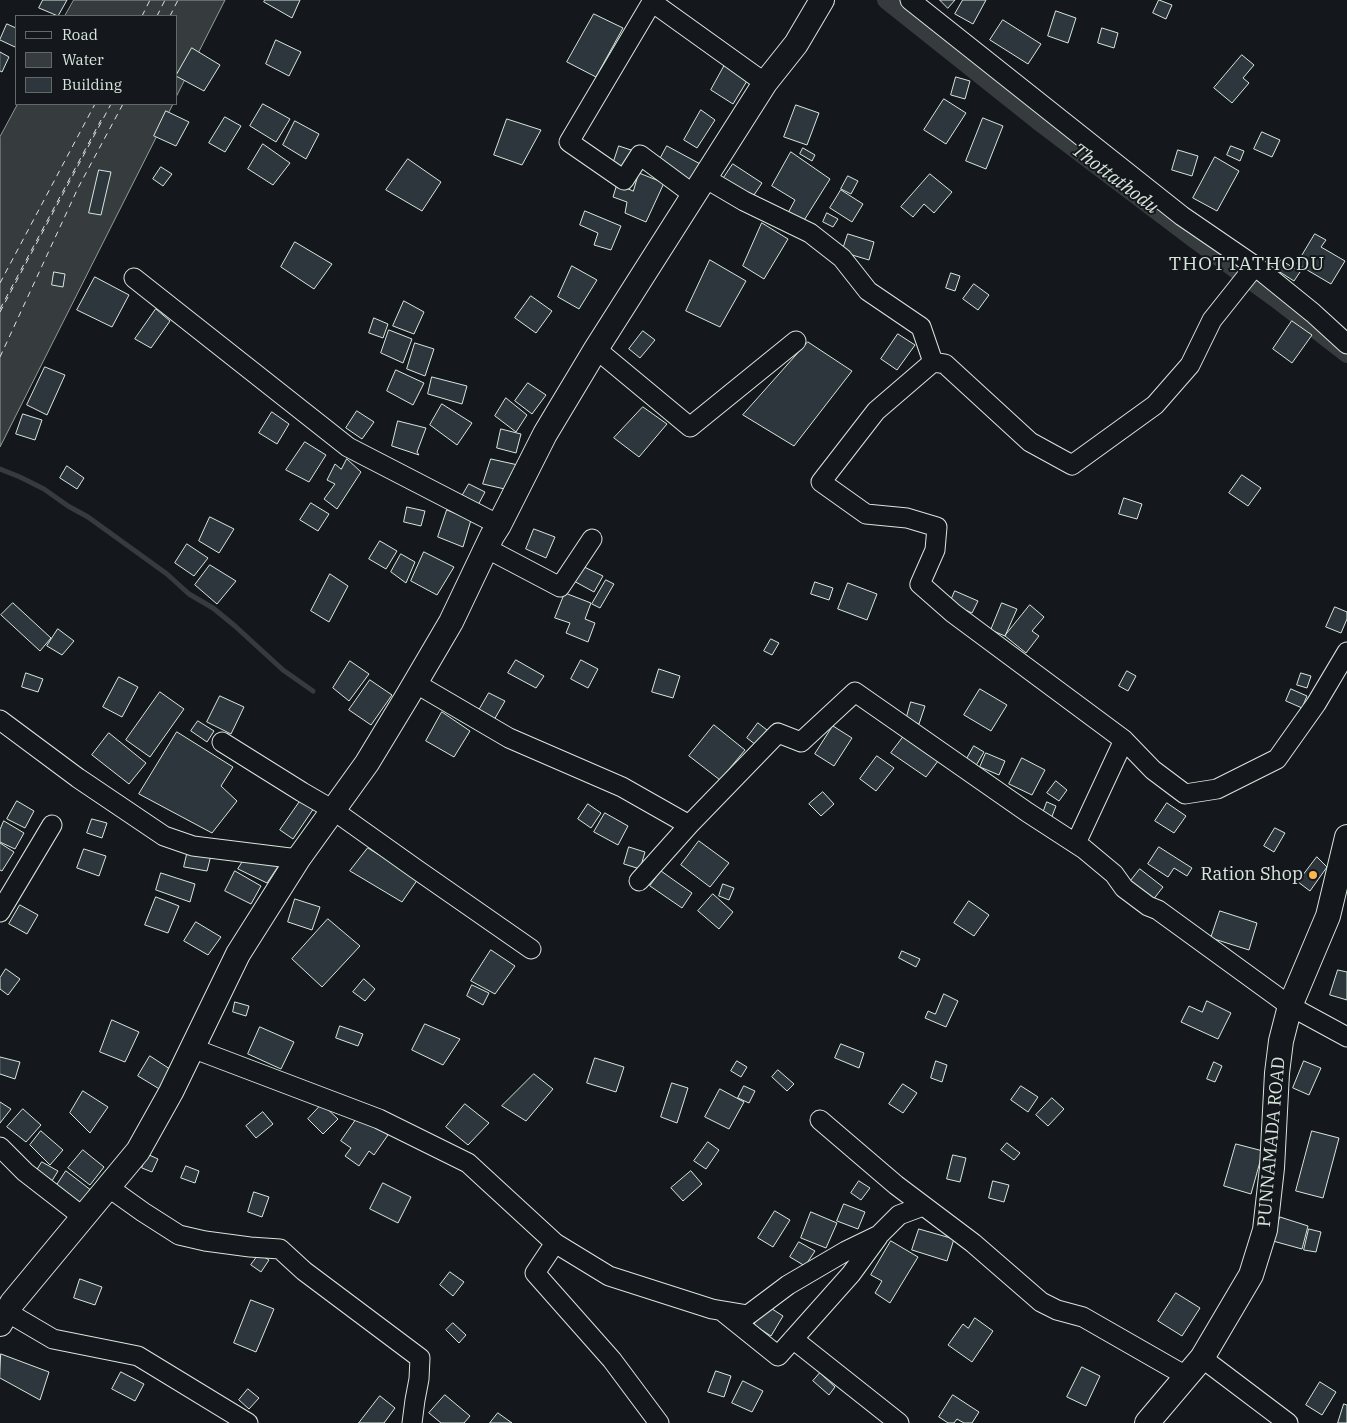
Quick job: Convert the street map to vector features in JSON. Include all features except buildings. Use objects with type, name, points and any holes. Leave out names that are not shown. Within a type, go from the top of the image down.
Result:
[{"type":"main road","points":[[3,1318],[12,1303],[138,1150],[171,1092],[238,954],[298,859],[367,763],[451,622],[486,548],[545,434],[596,349],[764,83],[796,44],[822,0]]},
{"type":"main road","name":"PUNNAMADA ROAD","points":[[1148,1423],[1202,1358],[1251,1275],[1265,1230],[1272,1168],[1277,1073],[1281,1041],[1290,1006],[1328,916],[1347,837]]},
{"type":"street","points":[[910,0],[1250,272],[1313,313],[1347,344]]},
{"type":"street","points":[[764,83],[652,2],[569,142],[624,180],[640,155],[699,187],[744,201],[810,233],[842,258],[868,291],[920,327],[933,362]]},
{"type":"street","points":[[933,362],[945,364],[1030,442],[1072,465],[1155,405],[1190,365],[1212,320],[1250,272]]},
{"type":"street","points":[[134,278],[348,447],[499,525]]},
{"type":"street","points":[[596,349],[690,427],[796,341]]},
{"type":"street","points":[[933,362],[876,411],[821,482],[866,514],[907,518],[936,527],[935,550],[920,584],[953,612],[1124,740],[1153,770],[1185,794],[1217,789],[1277,759],[1316,704],[1347,652]]},
{"type":"street","points":[[486,548],[560,587],[592,539]]},
{"type":"street","points":[[415,683],[510,738],[622,787],[689,825]]},
{"type":"street","points":[[639,882],[689,825],[778,733],[801,742],[855,692],[1027,812],[1076,843],[1114,874],[1124,888],[1148,906],[1158,910],[1290,1006],[1347,1037]]},
{"type":"street","points":[[0,720],[78,778],[164,836],[193,846],[298,859]]},
{"type":"street","points":[[1076,843],[1124,740]]},
{"type":"street","points":[[222,742],[333,810],[531,949]]},
{"type":"street","points":[[0,912],[52,825]]},
{"type":"street","points":[[192,1048],[379,1118],[468,1162],[555,1243],[609,1276],[712,1309],[748,1315],[788,1285],[846,1251],[879,1235]]},
{"type":"street","points":[[820,1120],[896,1185],[973,1243],[1041,1302],[1051,1308],[1083,1317],[1186,1376]]},
{"type":"street","points":[[0,1147],[25,1172],[83,1217]]},
{"type":"street","points":[[108,1186],[142,1212],[179,1235],[205,1241],[280,1249],[304,1271],[420,1358],[420,1379],[412,1423]]},
{"type":"street","points":[[721,1310],[778,1356],[851,1274],[879,1235],[899,1215],[923,1206]]},
{"type":"street","points":[[555,1243],[535,1273],[612,1360],[659,1423]]},
{"type":"street","points":[[3,1318],[53,1338],[138,1356],[248,1423]]},
{"type":"street","points":[[793,1339],[899,1423]]},
{"type":"street","points":[[1202,1358],[1288,1423]]},
{"type":"water","points":[[74,0],[225,0],[178,93],[178,15],[66,15]]},
{"type":"water","points":[[17,105],[172,105],[0,447],[0,137]]},
{"type":"waterway","name":"Thottathodu","points":[[886,0],[1038,121],[1347,354]]},
{"type":"waterway","points":[[0,469],[44,489],[88,517],[167,574],[189,594],[213,608],[283,670],[313,691]]},
{"type":"ferry route","points":[[142,15],[150,0]]},
{"type":"ferry route","points":[[158,15],[165,0]]},
{"type":"ferry route","points":[[170,15],[178,0]]},
{"type":"ferry route","points":[[0,283],[94,105]]},
{"type":"ferry route","points":[[0,312],[110,105]]},
{"type":"ferry route","points":[[0,357],[78,188],[122,105]]},
{"type":"ferry route","points":[[0,309],[101,120]]},
{"type":"place","name":"Ration Shop","points":[[1313,875]]},
{"type":"district","name":"THOTTATHODU","points":[[1247,265]]}]
